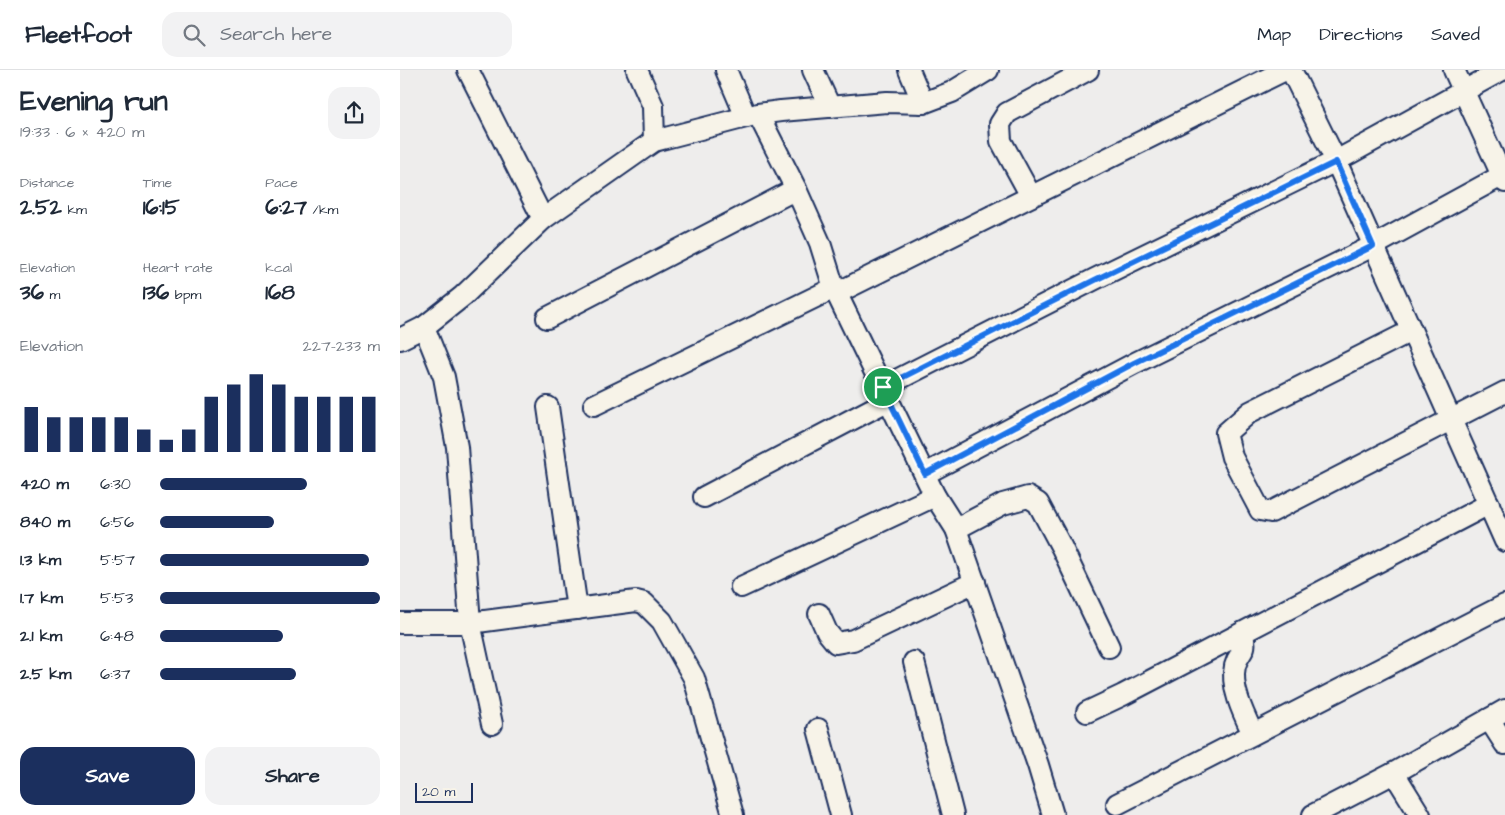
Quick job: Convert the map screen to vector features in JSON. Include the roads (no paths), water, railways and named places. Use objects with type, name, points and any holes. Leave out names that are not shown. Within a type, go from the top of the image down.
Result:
[{"type":"street","points":[[468,70],[544,219]]},
{"type":"street","points":[[637,70],[653,106],[654,141]]},
{"type":"street","points":[[726,70],[796,189],[820,244],[835,290],[935,496],[956,529],[1038,765],[1053,815]]},
{"type":"street","points":[[814,70],[830,107]]},
{"type":"street","points":[[909,70],[923,103]]},
{"type":"street","points":[[400,339],[424,327],[463,296],[544,219],[654,141],[752,116],[887,102],[923,103],[952,92],[988,70]]},
{"type":"street","points":[[1031,196],[1001,141],[1000,124],[1007,113],[1088,70]]},
{"type":"street","points":[[594,405],[1031,196],[1285,70]]},
{"type":"street","points":[[1291,70],[1336,162],[1505,541]]},
{"type":"street","points":[[925,474],[1134,363],[1373,246],[1504,177],[1462,91],[1454,70]]},
{"type":"street","points":[[704,497],[886,393],[1095,280],[1336,162],[1502,70]]},
{"type":"street","points":[[547,318],[796,189]]},
{"type":"street","points":[[424,327],[444,377],[458,447],[470,623],[492,724]]},
{"type":"street","points":[[1411,331],[1250,412],[1226,433],[1232,457],[1260,510],[1271,512],[1505,392]]},
{"type":"street","points":[[548,408],[577,609]]},
{"type":"street","points":[[741,587],[935,496]]},
{"type":"street","points":[[956,529],[1003,504],[1028,497],[1038,503],[1110,647]]},
{"type":"street","points":[[1087,712],[1488,504]]},
{"type":"street","points":[[819,614],[827,632],[836,643],[853,640],[975,582]]},
{"type":"street","points":[[400,623],[470,623],[636,601],[644,603],[662,621],[694,678],[732,815]]},
{"type":"street","points":[[1116,804],[1505,605]]},
{"type":"street","points":[[1242,633],[1246,642],[1245,648],[1235,665],[1236,688],[1242,710],[1253,734]]},
{"type":"street","points":[[914,662],[953,815]]},
{"type":"street","points":[[1313,815],[1394,773],[1497,715],[1505,744]]},
{"type":"street","points":[[818,730],[841,815]]},
{"type":"street","points":[[1394,773],[1420,815]]}]
